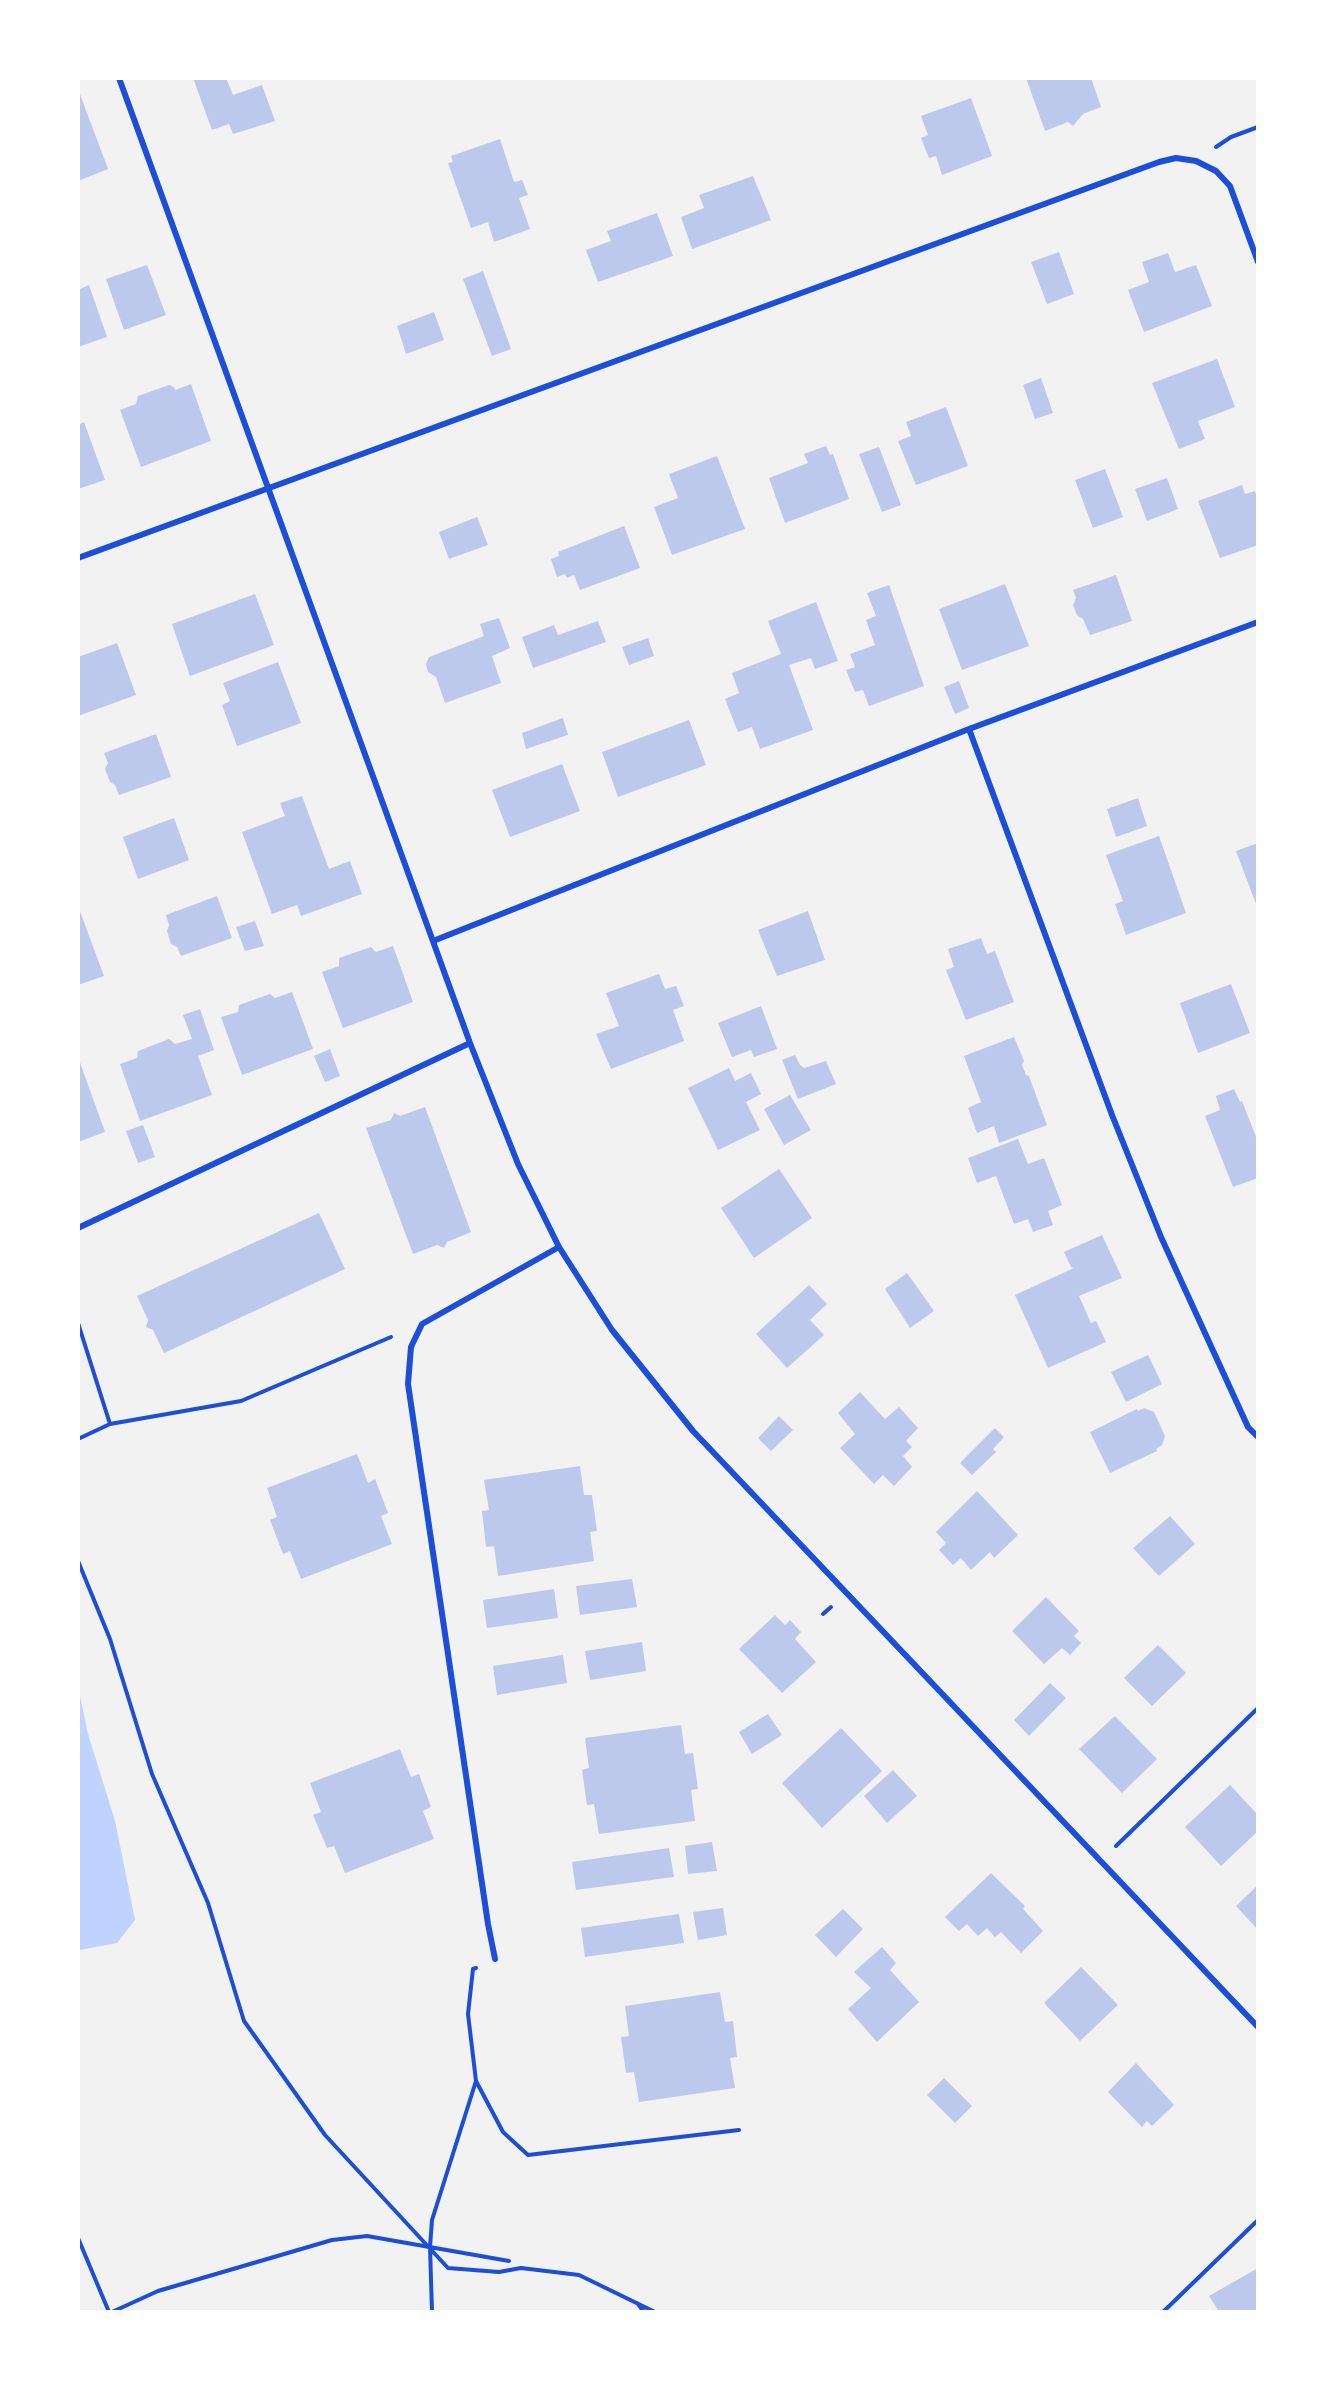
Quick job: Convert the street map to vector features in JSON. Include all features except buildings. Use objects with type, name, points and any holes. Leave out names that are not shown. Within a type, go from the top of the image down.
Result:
[{"type":"street","points":[[119,78],[470,1043],[518,1164],[559,1247],[612,1330],[693,1431],[1258,2026]]},
{"type":"street","points":[[78,558],[1159,162],[1176,158],[1196,161],[1216,171],[1230,186],[1258,262]]},
{"type":"street","points":[[433,941],[969,729],[1258,622]]},
{"type":"street","points":[[969,729],[1112,1116],[1161,1238],[1248,1427],[1258,1437]]},
{"type":"street","points":[[78,1228],[470,1043]]},
{"type":"street","points":[[495,1959],[484,1901],[408,1384],[411,1347],[422,1324],[559,1247]]},
{"type":"path","points":[[1196,161],[1231,137],[1258,127]]},
{"type":"path","points":[[78,1323],[110,1424]]},
{"type":"path","points":[[78,1439],[110,1424],[241,1401],[422,1324]]},
{"type":"path","points":[[78,1561],[110,1639],[152,1774],[208,1903],[244,2021],[325,2135],[448,2268],[499,2272],[521,2268],[579,2275],[655,2312]]},
{"type":"path","points":[[1100,1861],[1258,1708]]},
{"type":"path","points":[[495,1959],[473,1969],[468,2014],[476,2081],[503,2132],[528,2155],[739,2130]]},
{"type":"path","points":[[432,2312],[430,2247],[432,2220],[476,2081]]},
{"type":"path","points":[[1163,2312],[1258,2220]]},
{"type":"path","points":[[78,2238],[110,2312],[158,2291],[332,2240],[366,2236],[509,2261]]},
{"type":"path","points":[[638,2303],[644,2312]]},
{"type":"water","points":[[78,1687],[88,1734],[115,1821],[135,1920],[117,1943],[80,1950],[78,1950]]}]
